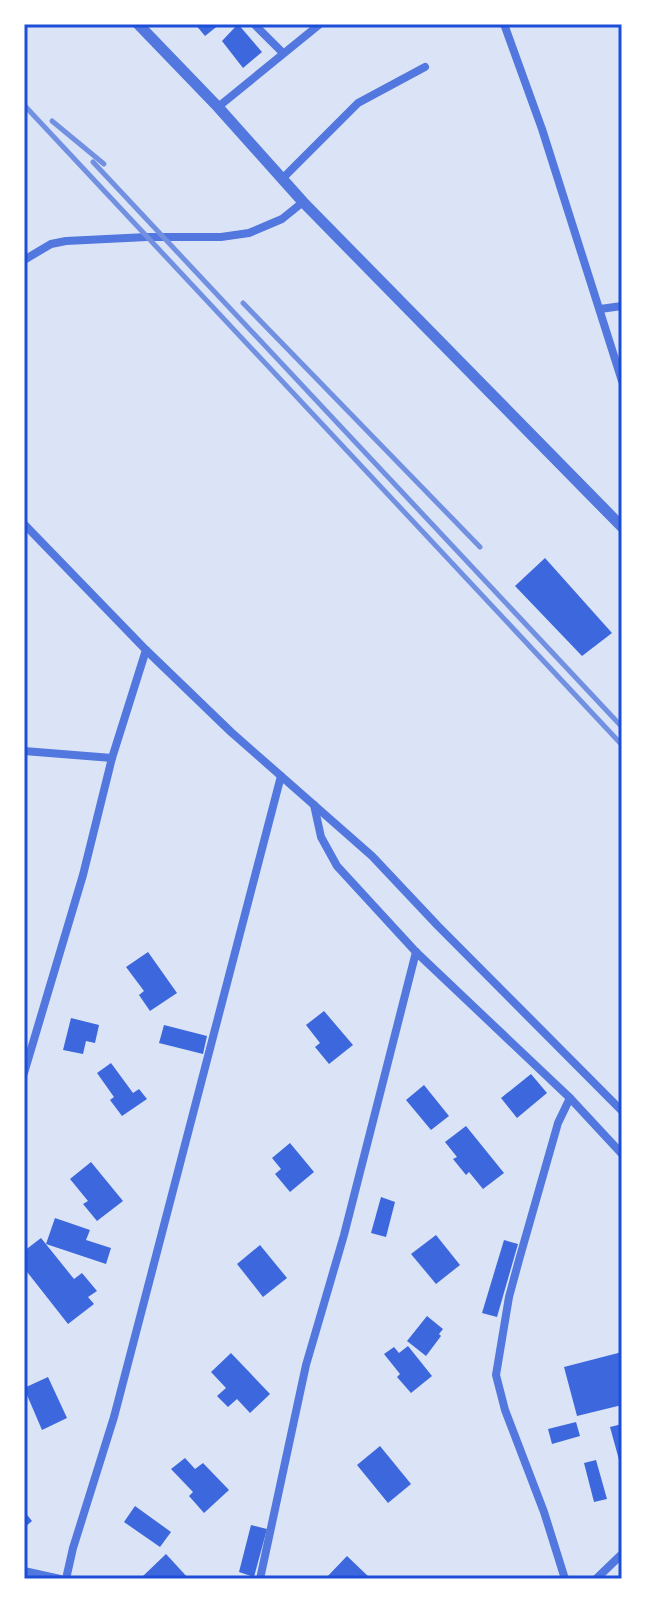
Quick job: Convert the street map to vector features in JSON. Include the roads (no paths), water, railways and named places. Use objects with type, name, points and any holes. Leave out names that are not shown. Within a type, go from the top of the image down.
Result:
[{"type":"street","points":[[138,24],[303,202],[622,527]]},
{"type":"street","points":[[254,24],[282,52]]},
{"type":"street","points":[[218,107],[320,24]]},
{"type":"street","points":[[504,24],[542,129],[622,381]]},
{"type":"street","points":[[282,179],[358,103],[425,67]]},
{"type":"street","points":[[24,260],[51,244],[66,241],[221,237],[249,233],[282,219],[303,202]]},
{"type":"street","points":[[600,309],[622,306]]},
{"type":"street","points":[[24,524],[146,650],[231,732],[372,856],[622,1111]]},
{"type":"street","points":[[24,1073],[83,875],[112,758],[146,650]]},
{"type":"street","points":[[24,751],[112,758]]},
{"type":"street","points":[[24,1571],[63,1579],[114,1417],[281,776]]},
{"type":"street","points":[[314,805],[321,837],[337,866],[416,952],[570,1098],[622,1154]]},
{"type":"street","points":[[260,1579],[306,1365],[344,1235],[416,952]]},
{"type":"street","points":[[565,1579],[544,1512],[505,1410],[496,1375],[509,1297],[558,1123],[570,1098]]},
{"type":"street","points":[[596,1579],[622,1554]]},
{"type":"railway","points":[[24,105],[622,745]]},
{"type":"railway","points":[[52,121],[104,164]]},
{"type":"railway","points":[[93,162],[622,727]]},
{"type":"railway","points":[[243,303],[480,547]]}]
